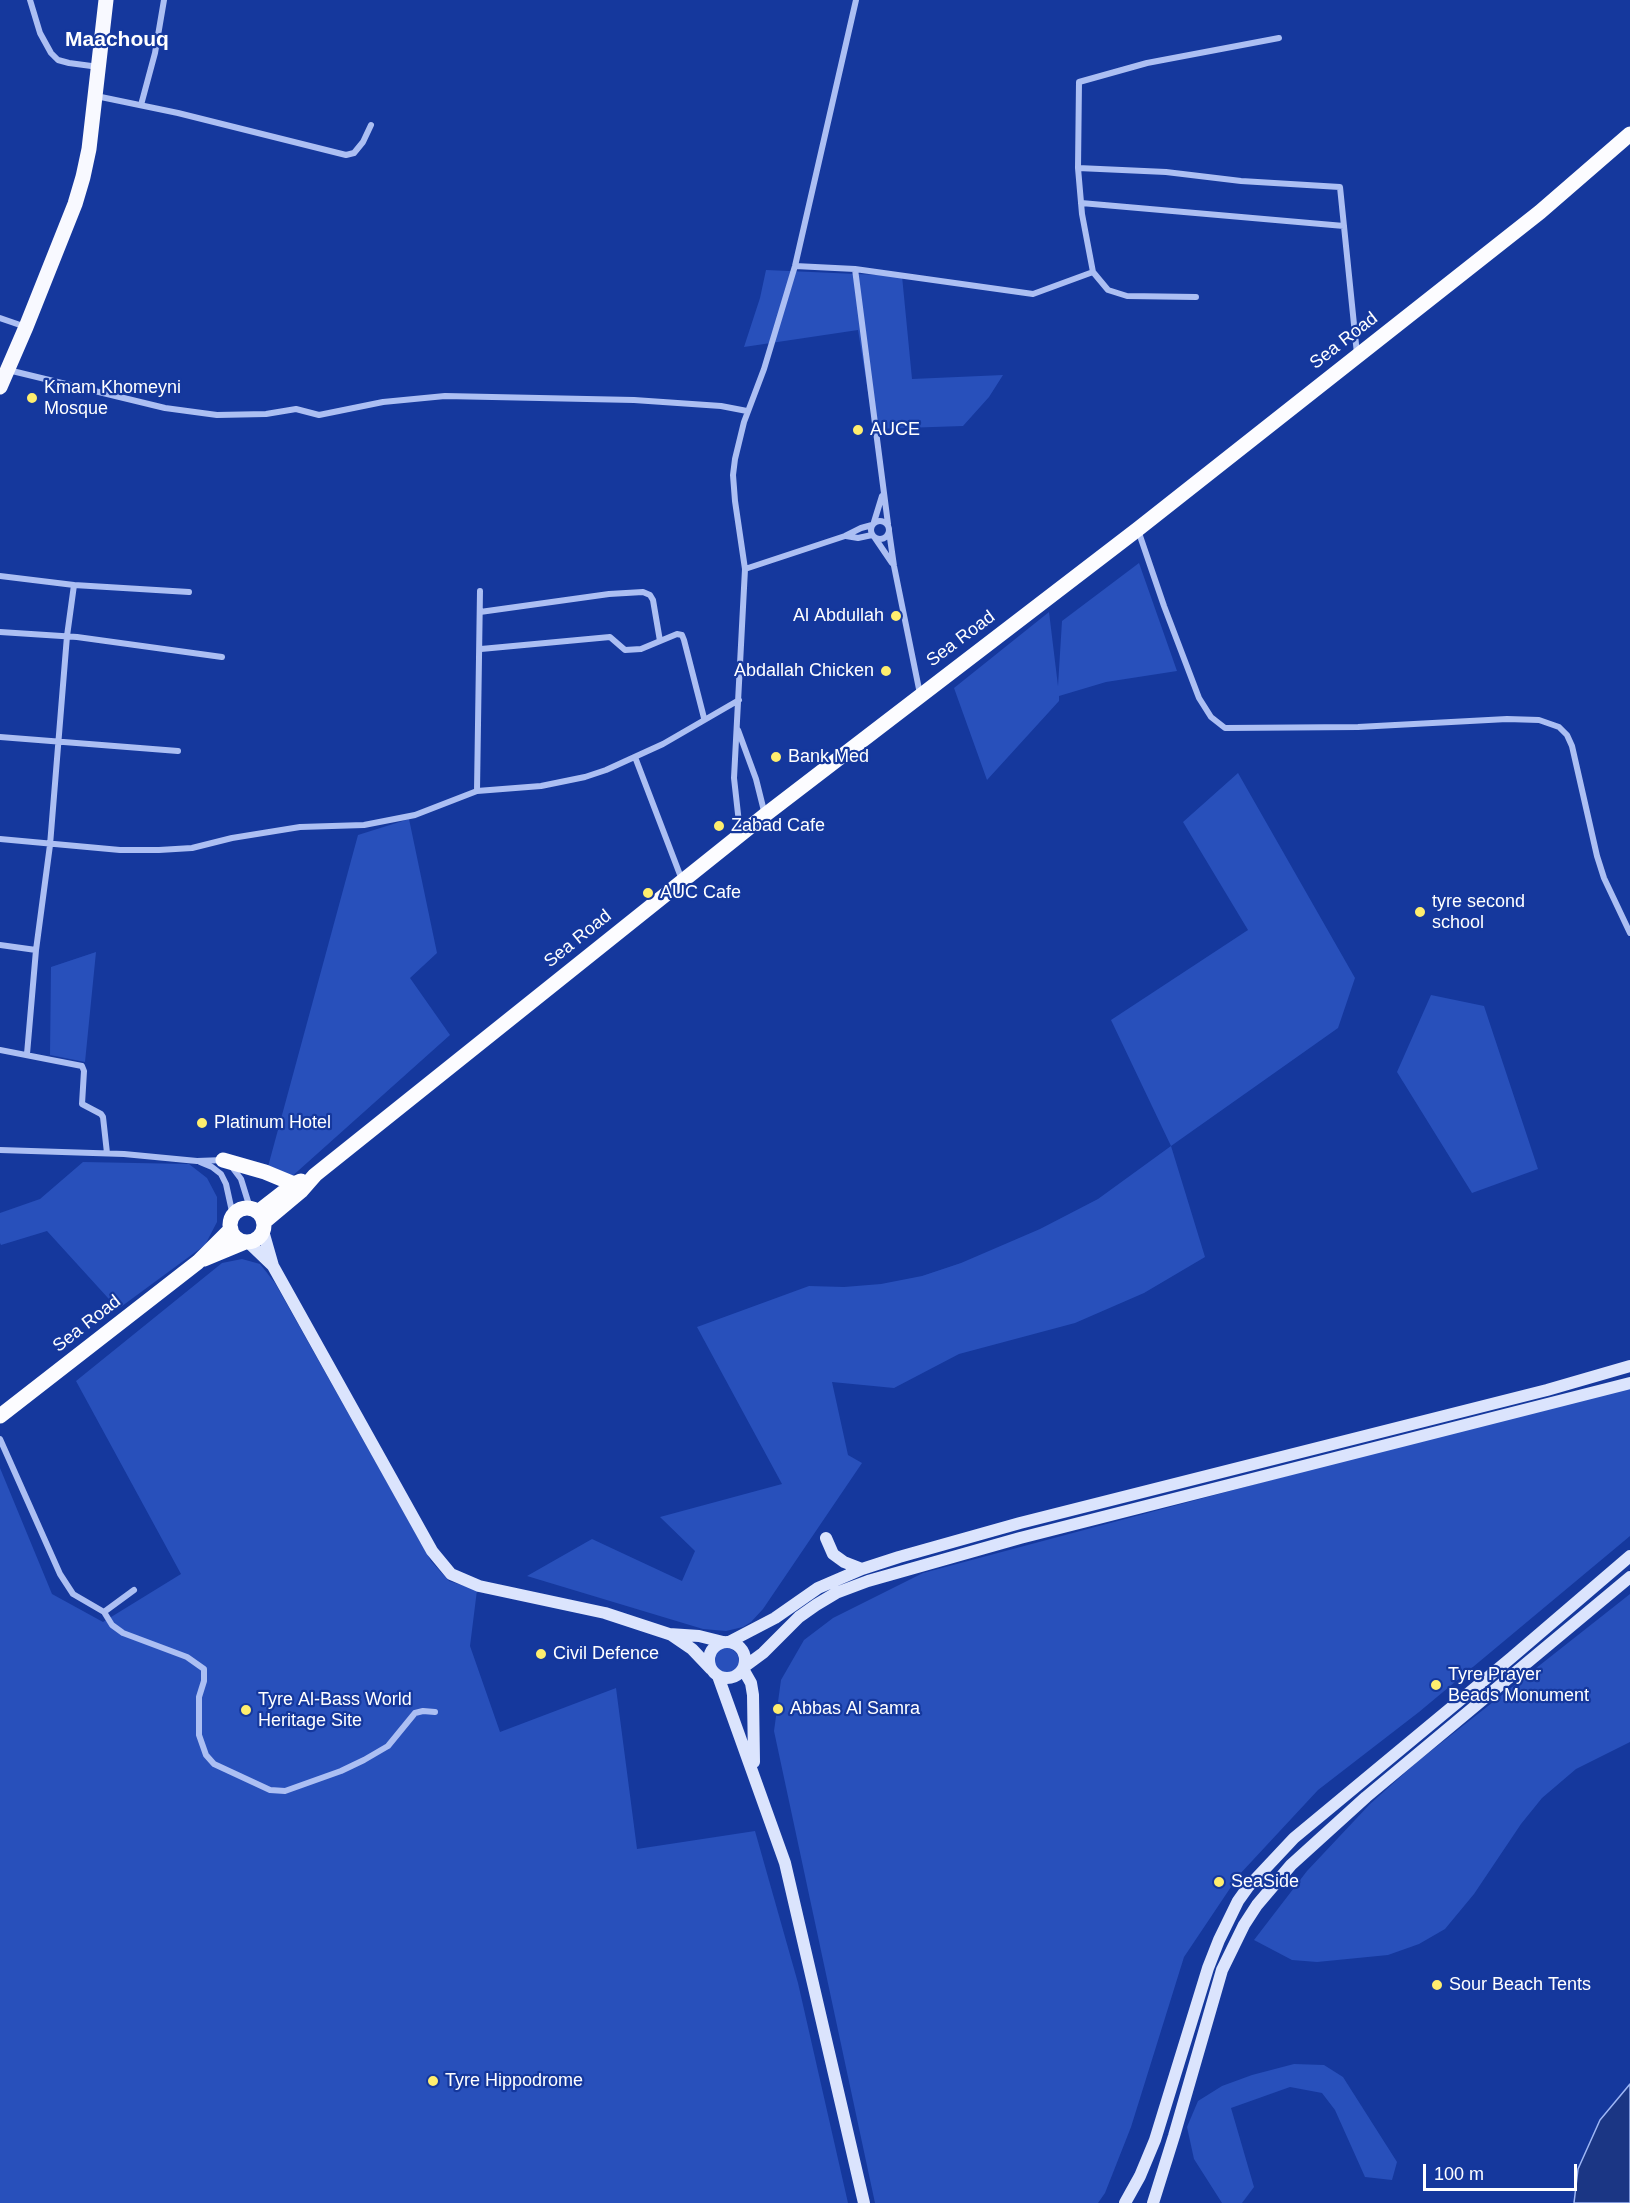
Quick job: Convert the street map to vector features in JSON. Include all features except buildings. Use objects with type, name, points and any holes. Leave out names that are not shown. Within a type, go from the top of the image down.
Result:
[{"type":"highway","name":"Sea Road","points":[[259,1218],[294,1198],[315,1175],[765,815],[1138,529],[1540,212],[1630,134]]},
{"type":"highway","points":[[223,1160],[265,1172],[294,1184]]},
{"type":"highway","name":"Sea Road","points":[[259,1218],[294,1184],[315,1175]]},
{"type":"highway","points":[[243,1209],[259,1218],[260,1237],[247,1242],[234,1235],[232,1222],[243,1209]]},
{"type":"highway","name":"Sea Road","points":[[0,1416],[198,1262],[232,1222]]},
{"type":"highway","name":"Sea Road","points":[[198,1262],[247,1242]]},
{"type":"main road","points":[[0,387],[75,204],[89,149],[106,0]]},
{"type":"main road","points":[[259,1218],[273,1266],[432,1551],[451,1574],[479,1586],[605,1613],[669,1634],[699,1636],[741,1648],[745,1660],[743,1668],[751,1683],[753,1695],[755,1776]]},
{"type":"main road","points":[[247,1242],[273,1266]]},
{"type":"main road","points":[[864,2203],[785,1863],[755,1776],[709,1662],[710,1653],[715,1646],[765,1623],[818,1588],[862,1569],[899,1557],[1020,1523],[1547,1390],[1630,1366]]},
{"type":"main road","points":[[669,1634],[692,1649],[715,1673],[729,1678],[735,1677],[799,1617],[816,1605],[836,1593],[903,1570],[1258,1476],[1630,1383]]},
{"type":"main road","points":[[826,1538],[833,1554],[844,1562],[862,1569]]},
{"type":"main road","points":[[1125,2203],[1140,2176],[1155,2140],[1215,1949],[1238,1901],[1248,1887],[1294,1838],[1630,1556]]},
{"type":"main road","points":[[899,1557],[903,1570]]},
{"type":"main road","points":[[1153,2203],[1222,1970],[1244,1925],[1262,1898],[1311,1845],[1366,1797],[1630,1577]]},
{"type":"street","points":[[30,0],[40,33],[51,53],[58,60],[99,67]]},
{"type":"street","points":[[141,105],[155,53],[164,0]]},
{"type":"street","points":[[740,835],[734,778],[745,569],[733,475],[738,442],[747,411],[764,369],[795,266],[856,0]]},
{"type":"street","points":[[1196,297],[1127,296],[1108,290],[1093,272],[1081,203],[1078,168],[1079,82],[1147,63],[1280,38]]},
{"type":"street","points":[[96,96],[346,155],[354,153],[363,142],[371,125]]},
{"type":"street","points":[[1078,168],[1166,172],[1241,181],[1340,187],[1357,355]]},
{"type":"street","points":[[1081,203],[1344,226]]},
{"type":"street","points":[[795,266],[855,269],[1034,294],[1093,272]]},
{"type":"street","points":[[855,269],[888,528],[920,695]]},
{"type":"street","points":[[0,318],[26,327]]},
{"type":"street","points":[[7,370],[165,408],[217,416],[266,414],[296,409],[319,415],[383,402],[446,396],[634,400],[712,405],[747,411]]},
{"type":"street","points":[[883,492],[873,524],[874,537],[894,566]]},
{"type":"street","points":[[745,569],[845,536],[881,520],[888,528]]},
{"type":"street","points":[[845,536],[882,539],[888,528]]},
{"type":"street","points":[[1138,529],[1199,698],[1211,717],[1225,729],[1358,727],[1507,719],[1539,720],[1559,727],[1567,735],[1572,746],[1604,878],[1630,933]]},
{"type":"street","points":[[0,576],[74,585],[189,592]]},
{"type":"street","points":[[27,1054],[36,950],[50,845],[67,636],[74,585]]},
{"type":"street","points":[[477,791],[481,649],[480,591]]},
{"type":"street","points":[[480,612],[609,594],[643,592],[650,595],[653,600],[660,641]]},
{"type":"street","points":[[0,632],[67,636],[222,657]]},
{"type":"street","points":[[481,649],[610,637],[625,650],[641,649],[677,633],[682,635],[704,718]]},
{"type":"street","points":[[0,839],[120,850],[192,848],[232,838],[300,827],[364,825],[415,815],[477,791],[542,786],[585,777],[663,744],[704,718],[739,700]]},
{"type":"street","points":[[736,727],[753,770],[765,815]]},
{"type":"street","points":[[0,737],[178,751]]},
{"type":"street","points":[[635,757],[683,881]]},
{"type":"street","points":[[0,945],[36,950]]},
{"type":"street","points":[[0,1050],[82,1066],[84,1071],[82,1104],[101,1113],[107,1154]]},
{"type":"street","points":[[0,1150],[107,1154],[197,1161],[223,1160],[234,1168],[241,1179],[259,1218]]},
{"type":"street","points":[[197,1161],[212,1167],[221,1174],[226,1184],[232,1222]]},
{"type":"street","points":[[0,1439],[60,1574],[73,1594],[104,1612],[112,1625],[123,1633],[187,1657],[204,1669],[204,1681],[199,1697],[199,1735],[206,1755],[214,1764],[270,1790],[285,1791],[364,1760],[397,1738],[415,1713],[423,1710],[435,1712]]},
{"type":"street","points":[[104,1612],[134,1590]]},
{"type":"shaded area","points":[[766,270],[902,276],[912,379],[1003,375],[989,397],[963,426],[874,429],[858,330],[744,347],[760,298]]},
{"type":"shaded area","points":[[1139,563],[1177,671],[1106,682],[1059,696],[1059,701],[987,780],[954,688],[1049,612],[1058,686],[1062,621]]},
{"type":"shaded area","points":[[1238,773],[1355,978],[1338,1028],[1171,1146],[1111,1020],[1248,930],[1183,822]]},
{"type":"shaded area","points":[[409,819],[437,953],[410,978],[450,1035],[289,1179],[266,1174],[358,835]]},
{"type":"shaded area","points":[[96,952],[85,1062],[50,1055],[51,967]]},
{"type":"shaded area","points":[[1431,995],[1484,1006],[1538,1169],[1472,1193],[1397,1072]]},
{"type":"shaded area","points":[[1171,1146],[1205,1257],[1144,1293],[1075,1323],[959,1354],[894,1388],[832,1382],[848,1455],[862,1463],[763,1609],[751,1622],[743,1627],[726,1631],[703,1629],[527,1576],[592,1539],[682,1581],[695,1551],[660,1517],[782,1484],[697,1327],[809,1286],[844,1287],[881,1284],[922,1276],[961,1263],[1040,1229],[1098,1199]]},
{"type":"shaded area","points":[[83,1162],[189,1164],[207,1178],[217,1197],[217,1222],[205,1245],[118,1309],[47,1231],[1,1245],[0,1243],[0,1213],[40,1199]]},
{"type":"shaded area","name":"Tyre Al-Bass World Heritage Site","points":[[242,1259],[260,1264],[275,1283],[431,1561],[449,1581],[477,1590],[470,1646],[500,1732],[616,1688],[637,1849],[755,1831],[798,1983],[848,2203],[0,2203],[0,1468],[52,1594],[103,1622],[181,1574],[76,1381],[222,1263]]},
{"type":"shaded area","points":[[1630,1387],[1630,1536],[1419,1712],[1318,1790],[1239,1875],[1184,1957],[1131,2127],[1105,2193],[1098,2203],[875,2203],[774,1731],[781,1680],[804,1640],[833,1618],[923,1573],[1432,1437]]},
{"type":"shaded area","points":[[1630,1594],[1630,1742],[1576,1769],[1542,1798],[1521,1824],[1474,1894],[1445,1929],[1419,1944],[1388,1955],[1317,1962],[1292,1960],[1254,1940],[1307,1871],[1370,1804],[1417,1762]]},
{"type":"shaded area","points":[[726,1648],[735,1652],[739,1661],[735,1670],[726,1674],[717,1670],[713,1661],[717,1652]]},
{"type":"shaded area","points":[[1294,2064],[1324,2065],[1343,2077],[1397,2162],[1392,2180],[1365,2177],[1335,2110],[1322,2093],[1290,2087],[1231,2108],[1254,2187],[1242,2203],[1222,2203],[1194,2159],[1187,2127],[1198,2101],[1222,2086]]},
{"type":"shaded area","points":[[1630,2084],[1630,2203],[1574,2203],[1578,2169],[1600,2120]]},
{"type":"place","name":"Kmam Khomeyni Mosque","points":[[32,398]]},
{"type":"place","name":"AUCE","points":[[858,430]]},
{"type":"place","name":"Al Abdullah","points":[[896,616]]},
{"type":"place","name":"Abdallah Chicken","points":[[886,671]]},
{"type":"place","name":"Bank Med","points":[[776,757]]},
{"type":"place","name":"Zabad Cafe","points":[[719,826]]},
{"type":"place","name":"AUC Cafe","points":[[648,893]]},
{"type":"place","name":"tyre second school","points":[[1420,912]]},
{"type":"place","name":"Platinum Hotel","points":[[202,1123]]},
{"type":"place","name":"Civil Defence","points":[[541,1654]]},
{"type":"place","name":"Tyre Prayer Beads Monument","points":[[1436,1685]]},
{"type":"place","name":"Abbas Al Samra","points":[[778,1709]]},
{"type":"place","name":"Tyre Al-Bass World Heritage Site","points":[[246,1710]]},
{"type":"place","name":"SeaSide","points":[[1219,1882]]},
{"type":"place","name":"Sour Beach Tents","points":[[1437,1985]]},
{"type":"place","name":"Tyre Hippodrome","points":[[433,2081]]},
{"type":"district","name":"Maachouq","points":[[117,40]]}]
